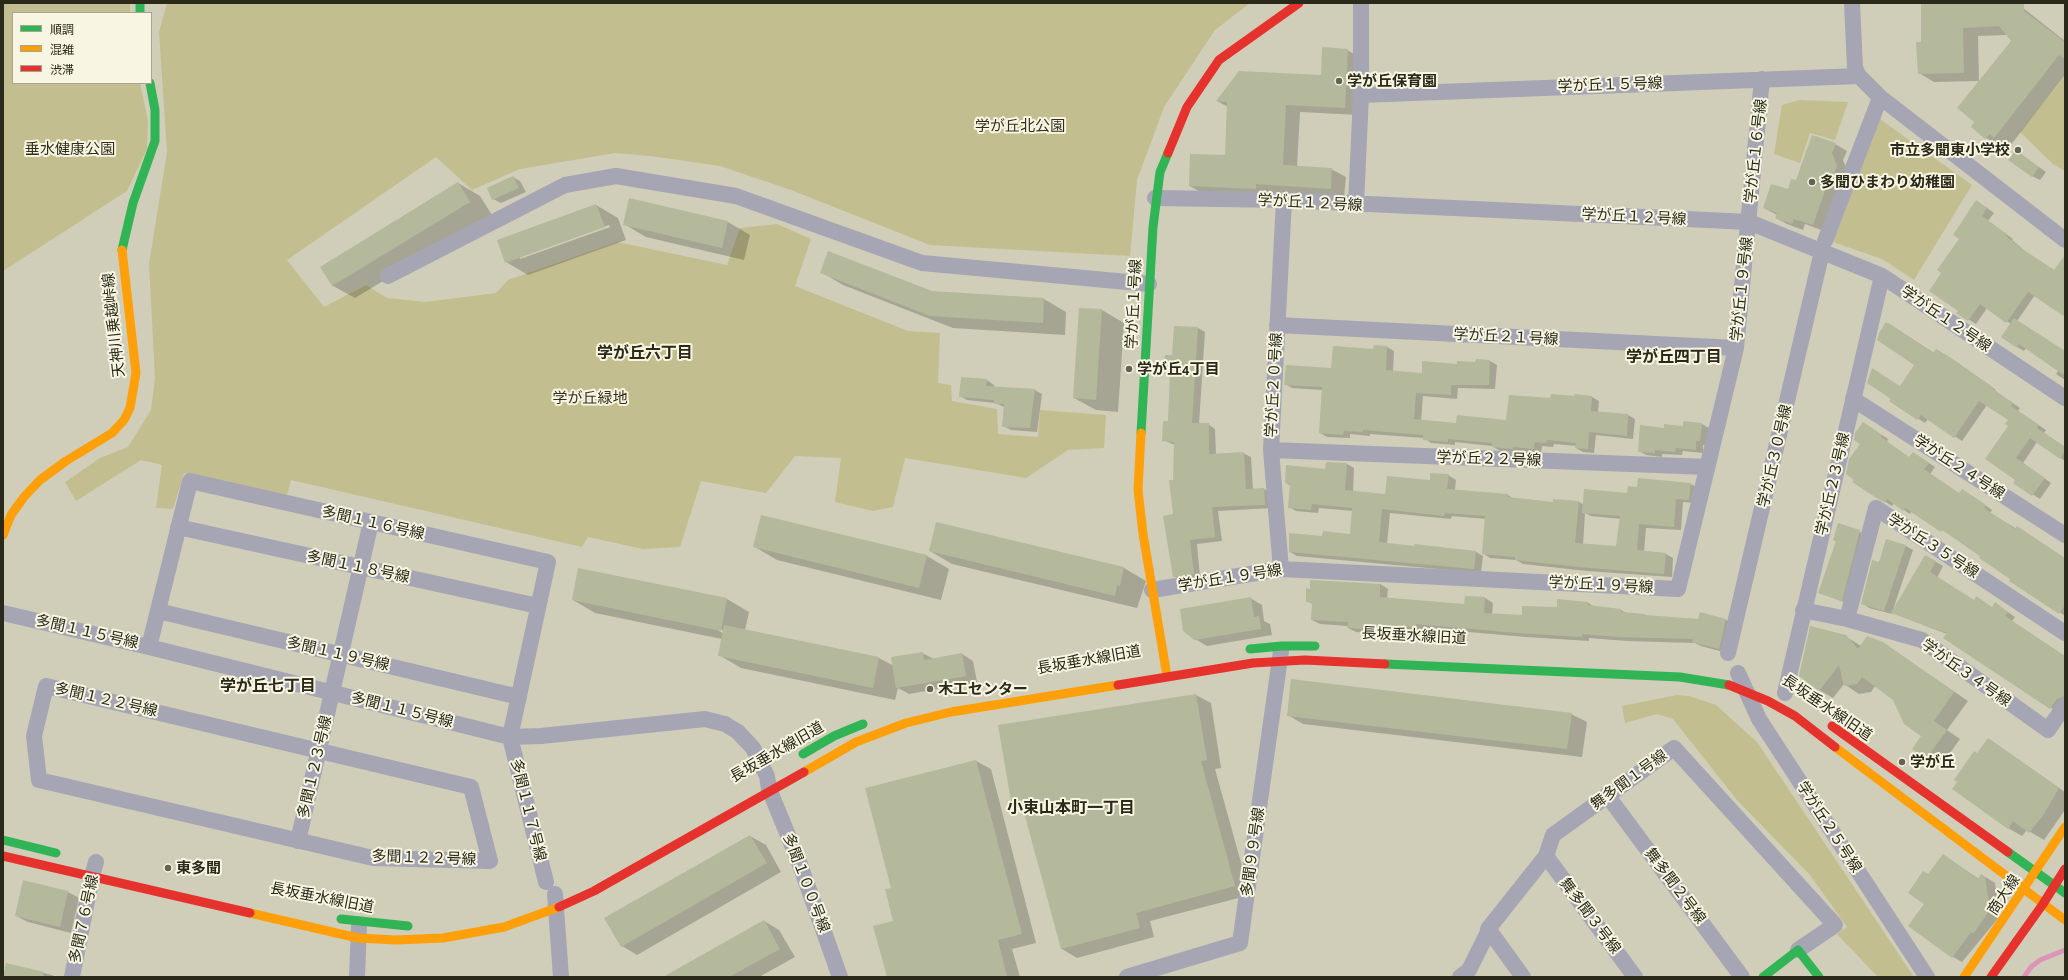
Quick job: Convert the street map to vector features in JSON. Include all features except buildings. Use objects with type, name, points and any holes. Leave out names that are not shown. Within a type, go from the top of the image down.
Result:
[{"type":"street","name":"学が丘１号線","points":[[1167,676],[1152,590],[1138,490],[1149,284],[1155,198],[1160,172],[1187,107],[1219,60],[1299,3]]},
{"type":"street","points":[[1356,204],[1361,95],[1361,3]]},
{"type":"street","points":[[1852,3],[1855,68],[1859,76],[1880,97],[2065,240]]},
{"type":"street","name":"学が丘１５号線","points":[[1361,95],[1859,76]]},
{"type":"street","name":"学が丘１６号線","points":[[1748,222],[1762,79]]},
{"type":"street","name":"天神川乗越峠線","points":[[3,535],[11,515],[24,497],[40,480],[66,461],[112,433],[124,420],[130,408],[136,373],[121,253],[133,203],[155,140],[154,110],[150,84]]},
{"type":"street","points":[[1826,241],[1878,103]]},
{"type":"street","points":[[388,276],[564,185],[616,176],[736,196],[922,263],[1149,284]]},
{"type":"street","name":"学が丘１２号線","points":[[1155,198],[1284,200],[1748,222],[1882,276],[2065,398]]},
{"type":"street","name":"学が丘２０号線","points":[[1281,569],[1271,450],[1284,200]]},
{"type":"street","name":"学が丘１９号線","points":[[1152,590],[1281,569],[1678,590],[1736,348],[1748,222]]},
{"type":"street","name":"学が丘３０号線","points":[[1728,653],[1820,260]]},
{"type":"street","name":"学が丘２３号線","points":[[1785,693],[1803,610],[1882,276]]},
{"type":"street","name":"学が丘２１号線","points":[[1277,325],[1736,348]]},
{"type":"street","name":"学が丘２４号線","points":[[1853,399],[2065,535]]},
{"type":"street","name":"学が丘２２号線","points":[[1271,450],[1707,467]]},
{"type":"street","name":"多聞１１６号線","points":[[149,647],[190,481],[548,562],[510,737]]},
{"type":"street","points":[[3,505],[24,497]]},
{"type":"street","name":"学が丘３５号線","points":[[1847,619],[1876,508],[2065,633]]},
{"type":"street","name":"多聞１２３号線","points":[[298,841],[371,522]]},
{"type":"street","name":"多聞１１８号線","points":[[178,527],[538,606]]},
{"type":"street","name":"学が丘３４号線","points":[[1803,610],[1847,619],[1922,640],[2048,730],[2065,705]]},
{"type":"street","name":"多聞１１９号線","points":[[158,611],[519,697]]},
{"type":"street","name":"多聞１１５号線","points":[[3,612],[510,737],[541,736],[705,718],[725,724],[738,732],[753,748],[766,780]]},
{"type":"street","name":"長坂垂水線旧道","points":[[3,856],[95,866],[396,940],[443,938],[504,927],[554,894],[594,891],[766,780],[906,722],[951,712],[1253,663],[1281,653],[1323,646]]},
{"type":"street","name":"長坂垂水線旧道","points":[[1238,651],[1281,653],[1306,660],[1680,677],[1728,685],[1741,679],[1768,701],[1795,716],[2065,920]]},
{"type":"street","name":"多聞９９号線","points":[[1127,977],[1240,943],[1281,653]]},
{"type":"street","name":"学が丘２５号線","points":[[1741,679],[1758,719],[1927,977]]},
{"type":"street","name":"多聞１２２号線","points":[[46,686],[319,751],[471,787],[490,861],[372,858],[39,780],[34,736],[46,686]]},
{"type":"street","name":"長坂垂水線旧道","points":[[1824,720],[2065,893]]},
{"type":"street","name":"長坂垂水線旧道","points":[[797,758],[834,736],[870,721]]},
{"type":"street","name":"多聞１１７号線","points":[[510,737],[554,894],[561,977]]},
{"type":"street","name":"舞多聞１号線","points":[[1460,977],[1469,970],[1489,930],[1488,929],[1546,856],[1553,835],[1674,748],[1835,925],[1798,950]]},
{"type":"street","name":"多聞１００号線","points":[[766,780],[799,862],[840,977]]},
{"type":"street","name":"舞多聞２号線","points":[[1607,795],[1742,977]]},
{"type":"street","name":"商大線","points":[[1964,977],[2065,827]]},
{"type":"street","points":[[3,840],[65,855]]},
{"type":"street","name":"舞多聞３号線","points":[[1546,856],[1635,977]]},
{"type":"street","name":"多聞７６号線","points":[[72,977],[95,866]]},
{"type":"street","points":[[1991,977],[2043,904],[2065,869]]},
{"type":"street","name":"長坂垂水線旧道","points":[[336,917],[358,930],[420,925]]},
{"type":"street","points":[[357,977],[358,930]]},
{"type":"street","points":[[1489,930],[1523,977]]},
{"type":"street","points":[[1763,977],[1798,950],[1819,977]]},
{"type":"green space","name":"垂水健康公園","points":[[3,3],[130,3],[130,12],[12,12],[12,84],[140,84],[148,121],[147,149],[127,191],[3,271]]},
{"type":"green space","points":[[167,3],[1250,3],[1215,30],[1164,107],[1137,180],[1130,256],[930,245],[791,190],[720,166],[650,156],[615,153],[520,169],[472,190],[436,157],[287,260],[324,307],[366,285],[387,298],[426,302],[496,293],[508,280],[617,242],[727,265],[740,228],[777,224],[811,239],[795,286],[908,331],[940,333],[938,383],[951,385],[952,401],[997,409],[998,434],[1038,437],[1040,410],[1106,415],[1104,448],[1068,450],[1026,478],[905,458],[893,507],[873,511],[835,502],[841,458],[795,456],[766,493],[701,481],[680,547],[643,549],[588,537],[582,547],[291,480],[287,495],[184,473],[173,509],[156,508],[162,465],[141,460],[76,501],[65,482],[100,458],[128,447],[151,410],[155,378],[149,264],[167,152],[159,32]]},
{"type":"green space","points":[[2065,76],[2065,171],[2053,164],[2020,132]]},
{"type":"green space","points":[[1800,100],[1848,102],[1835,140],[1810,133],[1800,163],[1774,154],[1782,105]]},
{"type":"green space","points":[[1880,119],[1972,185],[1914,280],[1882,259],[1833,242]]},
{"type":"green space","points":[[1677,695],[1689,696],[1716,705],[1757,742],[1914,977],[1878,977],[1837,934],[1847,927],[1810,875],[1737,800],[1673,719],[1657,714],[1625,723],[1622,706]]},
{"type":"waterway","points":[[2024,977],[2031,967],[2040,960],[2065,950]]},
{"type":"traffic: fast","points":[[140,3],[140,12]]},
{"type":"traffic: fast","points":[[122,250],[133,203],[155,141],[155,110],[150,84]]},
{"type":"traffic: fast","points":[[1141,433],[1153,227],[1160,172],[1168,153]]},
{"type":"traffic: fast","points":[[1250,649],[1282,646],[1315,646]]},
{"type":"traffic: fast","points":[[1385,664],[1680,677],[1729,685]]},
{"type":"traffic: fast","points":[[803,754],[834,736],[863,724]]},
{"type":"traffic: fast","points":[[3,840],[56,853]]},
{"type":"traffic: fast","points":[[2008,852],[2065,893]]},
{"type":"traffic: fast","points":[[341,919],[408,926]]},
{"type":"traffic: fast","points":[[1763,977],[1798,950],[1819,977]]},
{"type":"traffic: slow","points":[[3,535],[11,515],[24,497],[40,480],[66,461],[112,433],[124,420],[130,408],[136,373],[122,250]]},
{"type":"traffic: slow","points":[[1141,433],[1138,490],[1143,534],[1167,676]]},
{"type":"traffic: slow","points":[[804,772],[856,742],[906,723],[951,712],[1118,685]]},
{"type":"traffic: slow","points":[[1835,747],[2065,920]]},
{"type":"traffic: slow","points":[[1964,977],[2065,827]]},
{"type":"traffic: slow","points":[[250,913],[358,938],[396,940],[443,938],[504,927],[559,907]]},
{"type":"traffic: jam","points":[[1168,153],[1187,107],[1219,60],[1299,3]]},
{"type":"traffic: jam","points":[[1118,685],[1253,663],[1305,660],[1385,664]]},
{"type":"traffic: jam","points":[[1729,685],[1768,701],[1795,716],[1835,747]]},
{"type":"traffic: jam","points":[[1832,726],[2008,852]]},
{"type":"traffic: jam","points":[[559,907],[594,891],[804,772]]},
{"type":"traffic: jam","points":[[3,856],[250,913]]},
{"type":"traffic: jam","points":[[1991,977],[2043,904],[2065,869]]},
{"type":"place","name":"学が丘保育園","points":[[1339,81]]},
{"type":"place","name":"市立多聞東小学校","points":[[2018,150]]},
{"type":"place","name":"多聞ひまわり幼稚園","points":[[1812,182]]},
{"type":"place","name":"学が丘4丁目","points":[[1129,369]]},
{"type":"place","name":"木工センター","points":[[930,689]]},
{"type":"place","name":"学が丘","points":[[1902,762]]},
{"type":"place","name":"東多聞","points":[[168,868]]},
{"type":"district","name":"学が丘六丁目","points":[[645,353]]},
{"type":"district","name":"学が丘四丁目","points":[[1674,357]]},
{"type":"district","name":"学が丘七丁目","points":[[268,686]]},
{"type":"district","name":"小束山本町一丁目","points":[[1071,808]]},
{"type":"park label","name":"学が丘北公園","points":[[1020,126]]},
{"type":"park label","name":"学が丘緑地","points":[[590,398]]}]
